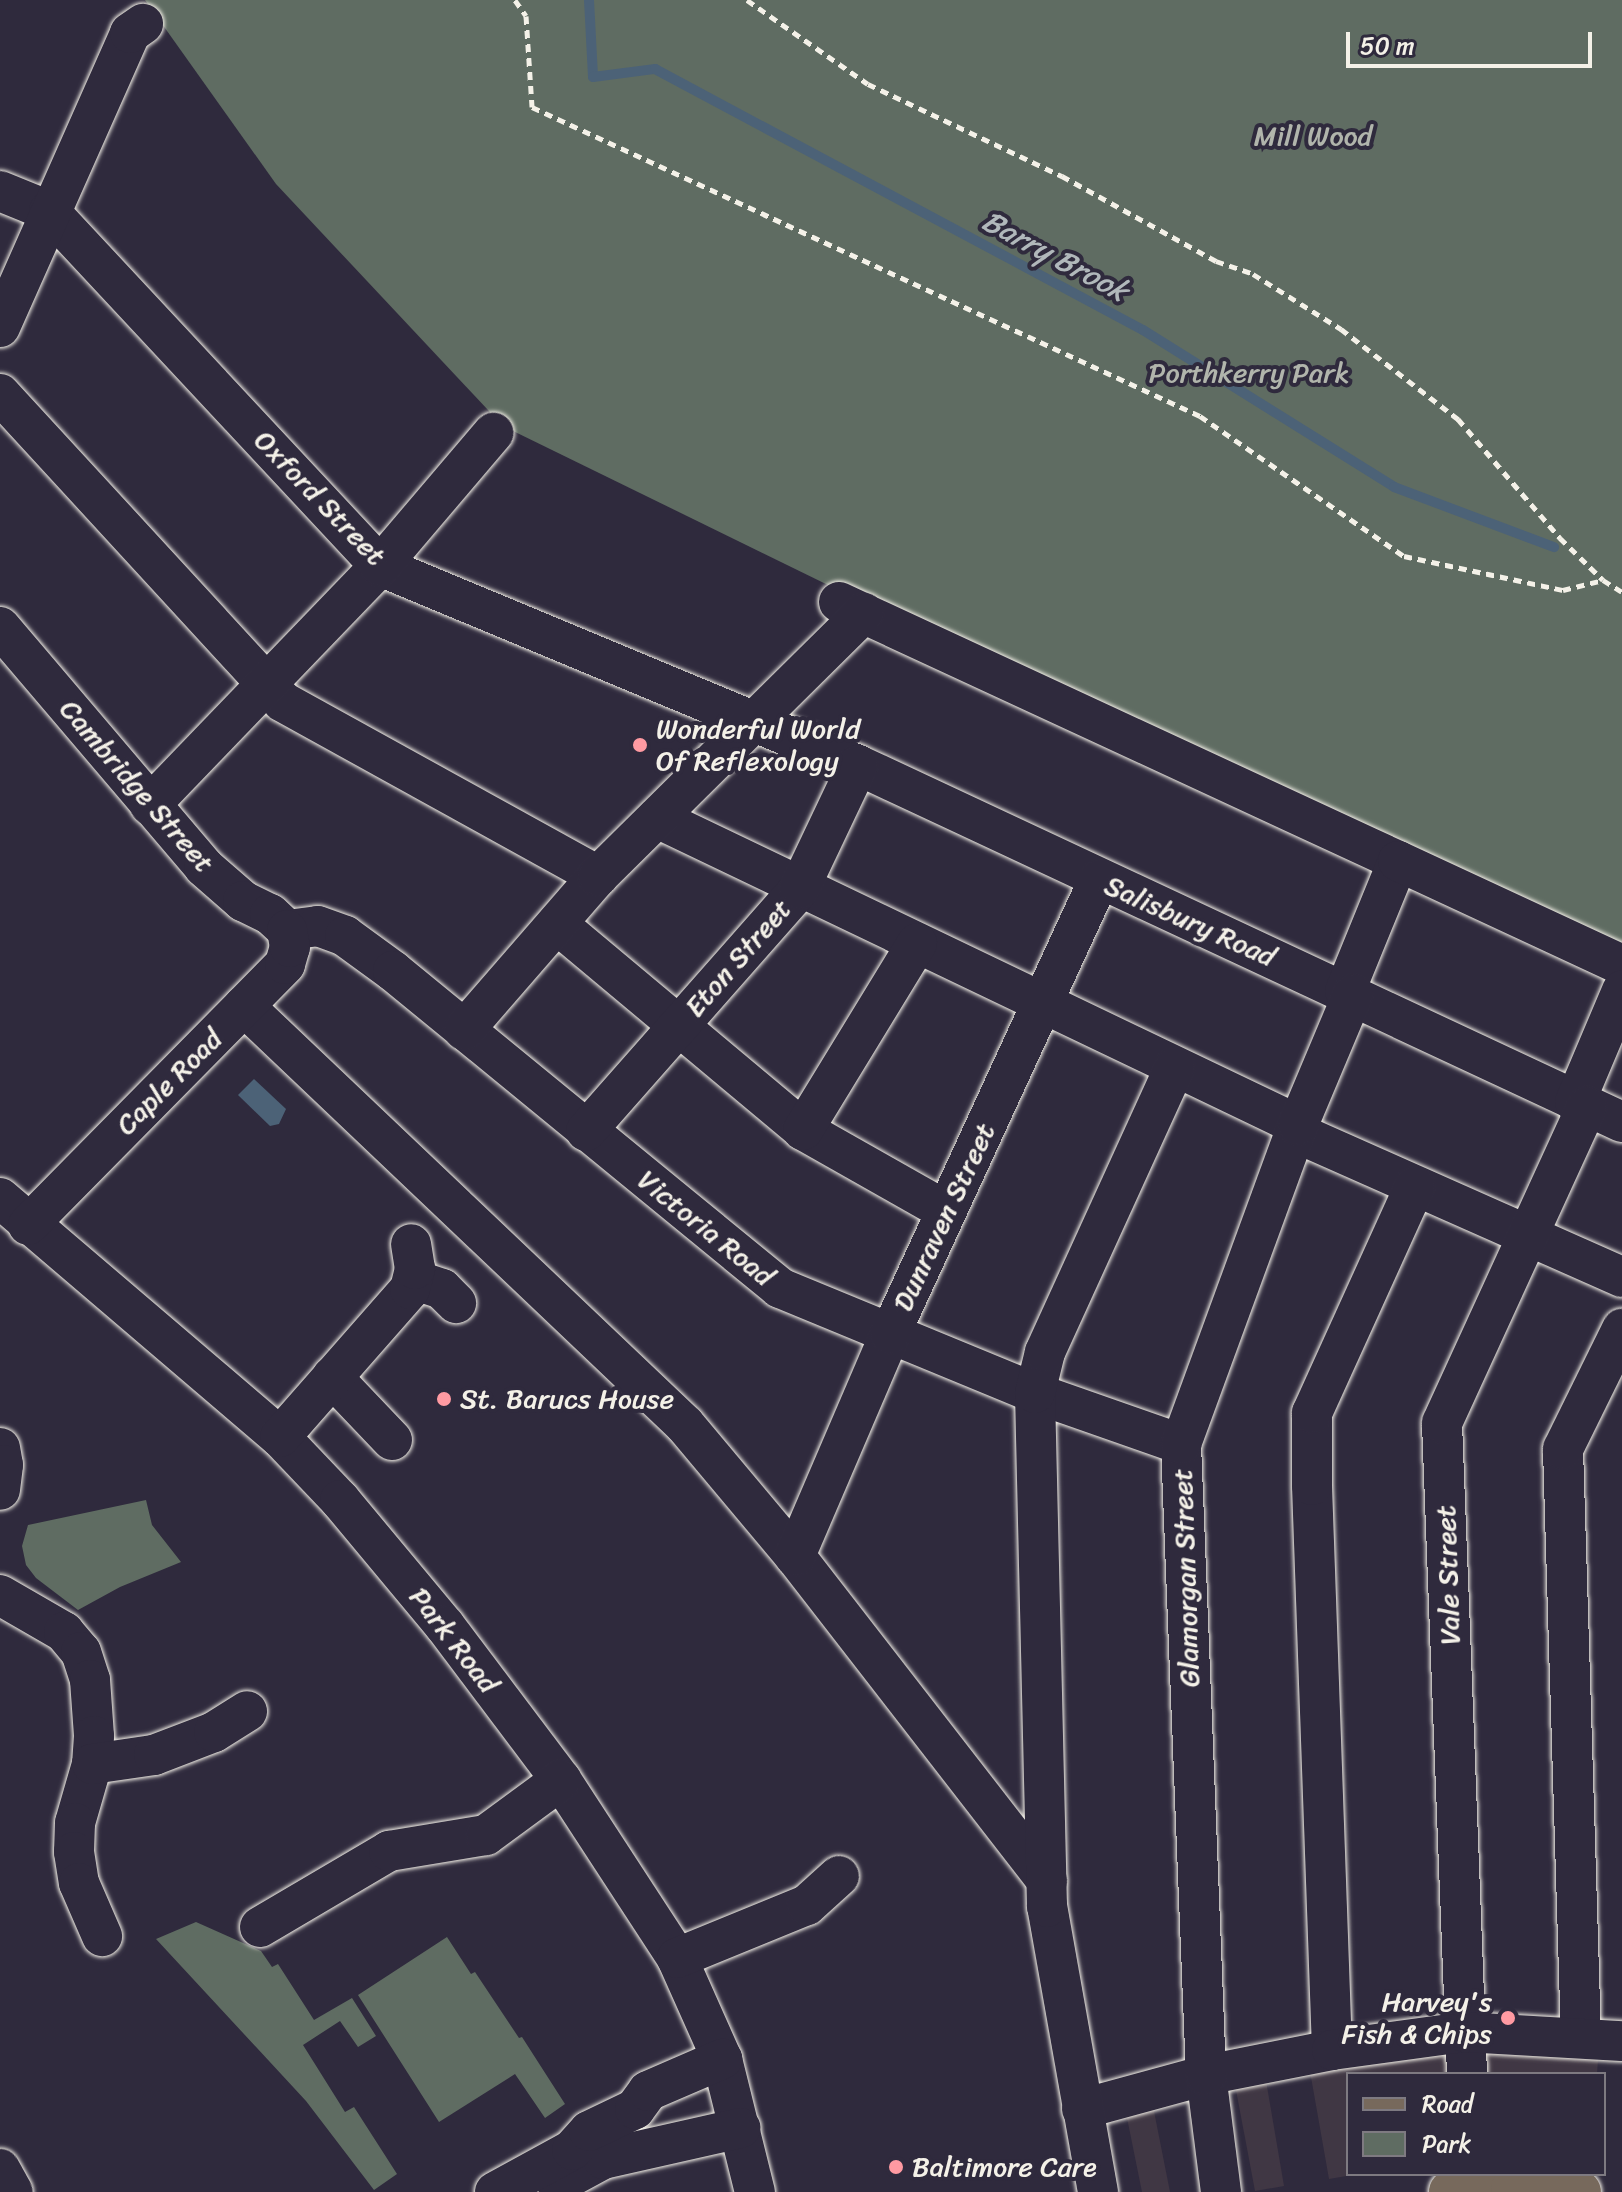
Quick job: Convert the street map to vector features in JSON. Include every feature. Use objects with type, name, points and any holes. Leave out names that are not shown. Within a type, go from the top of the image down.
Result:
[{"type":"main road","points":[[1467,2185],[1579,2192]]},
{"type":"street","points":[[0,327],[130,33],[143,24]]},
{"type":"street","name":"Oxford Street","points":[[0,191],[49,211],[380,566],[755,723]]},
{"type":"street","points":[[0,394],[283,702],[598,876]]},
{"type":"street","points":[[150,805],[380,566],[493,433]]},
{"type":"street","points":[[464,1030],[598,876],[755,723],[851,608],[1622,965]]},
{"type":"street","name":"Cambridge Street","points":[[0,627],[204,867],[243,901],[270,914],[287,930]]},
{"type":"street","name":"Salisbury Road","points":[[755,723],[858,765],[1595,1110]]},
{"type":"street","name":"Eton Street","points":[[586,1131],[799,889],[858,765]]},
{"type":"street","points":[[657,818],[799,889],[1017,990],[1041,1005],[1175,1067],[1415,1186],[1622,1277]]},
{"type":"street","name":"Glamorgan Street","points":[[1221,2192],[1206,2075],[1181,1444],[1398,861]]},
{"type":"street","name":"Dunraven Street","points":[[795,1556],[890,1334],[1099,880]]},
{"type":"street","points":[[557,924],[803,1130],[946,1211]]},
{"type":"street","name":"Victoria Road","points":[[287,930],[318,926],[345,936],[780,1288],[1035,1393],[1181,1444]]},
{"type":"street","name":"Caple Road","points":[[14,1211],[244,1006],[285,964],[290,947],[287,930]]},
{"type":"street","points":[[803,1130],[917,943]]},
{"type":"street","name":"Vale Street","points":[[1467,2072],[1442,1423],[1530,1234],[1595,1110],[1622,991]]},
{"type":"street","points":[[244,1006],[685,1425],[795,1556],[1047,1881]]},
{"type":"street","points":[[1098,2192],[1047,1907],[1035,1393],[1045,1352],[1175,1067]]},
{"type":"street","points":[[1332,2050],[1312,1413],[1415,1186]]},
{"type":"street","name":"Park Road","points":[[14,1211],[280,1437],[340,1500],[445,1626],[561,1780],[677,1958],[722,2059],[755,2192]]},
{"type":"street","points":[[280,1437],[332,1377],[413,1262],[456,1303]]},
{"type":"street","points":[[1581,2038],[1563,1449],[1622,1329]]},
{"type":"street","points":[[332,1377],[392,1440]]},
{"type":"street","points":[[0,1448],[3,1465],[0,1490]]},
{"type":"street","points":[[0,1595],[55,1625],[81,1652],[93,1709],[92,1764],[75,1823],[74,1852],[79,1883],[102,1936]]},
{"type":"street","points":[[92,1764],[154,1755],[214,1732],[247,1711]]},
{"type":"street","points":[[260,1927],[389,1851],[486,1835],[561,1780]]},
{"type":"street","points":[[677,1958],[807,1905],[839,1876]]},
{"type":"street","points":[[1082,2109],[1206,2075],[1332,2050],[1464,2032],[1622,2041]]},
{"type":"street","points":[[502,2175],[572,2150],[589,2131],[635,2109],[648,2091],[722,2059]]},
{"type":"street","points":[[557,2184],[603,2159],[741,2128]]},
{"type":"street","points":[[0,2169],[13,2192]]},
{"type":"path","points":[[515,0],[526,16],[532,107],[1200,416],[1404,556],[1563,590],[1603,580]]},
{"type":"path","points":[[747,0],[868,84],[1062,176],[1216,261],[1253,274],[1341,329],[1458,419],[1560,538],[1603,580],[1622,592]]},
{"type":"shaded area","points":[[1599,2046],[1597,2072],[1346,2072],[1346,2176],[1329,2179],[1308,2060]]},
{"type":"shaded area","points":[[1264,2069],[1284,2186],[1255,2191],[1233,2074]]},
{"type":"shaded area","points":[[1151,2096],[1170,2192],[1142,2192],[1124,2103]]},
{"type":"green space","name":"Porthkerry Park","points":[[145,0],[1622,0],[1622,960],[918,629],[503,426],[276,184]]},
{"type":"green space","points":[[146,1500],[152,1525],[181,1562],[120,1587],[78,1610],[36,1578],[26,1565],[22,1546],[28,1525]]},
{"type":"green space","points":[[196,1922],[261,1951],[272,1967],[278,1964],[314,2020],[352,1998],[376,2036],[358,2047],[340,2021],[303,2045],[345,2112],[354,2107],[397,2174],[374,2190],[306,2101],[156,1939]]},
{"type":"green space","points":[[447,1937],[471,1974],[475,1972],[519,2038],[522,2037],[565,2104],[545,2118],[515,2074],[439,2122],[358,1995]]},
{"type":"water","points":[[254,1079],[286,1109],[279,1124],[270,1126],[238,1095]]},
{"type":"waterway","name":"Barry Brook","points":[[589,0],[593,77],[655,69],[1143,330],[1394,487],[1554,547]]},
{"type":"place","name":"Wonderful World Of Reflexology","points":[[640,745]]},
{"type":"place","name":"St. Barucs House","points":[[444,1399]]},
{"type":"place","name":"Harvey's Fish & Chips","points":[[1508,2018]]},
{"type":"place","name":"Baltimore Care","points":[[896,2167]]},
{"type":"park label","name":"Mill Wood","points":[[1313,136]]}]
